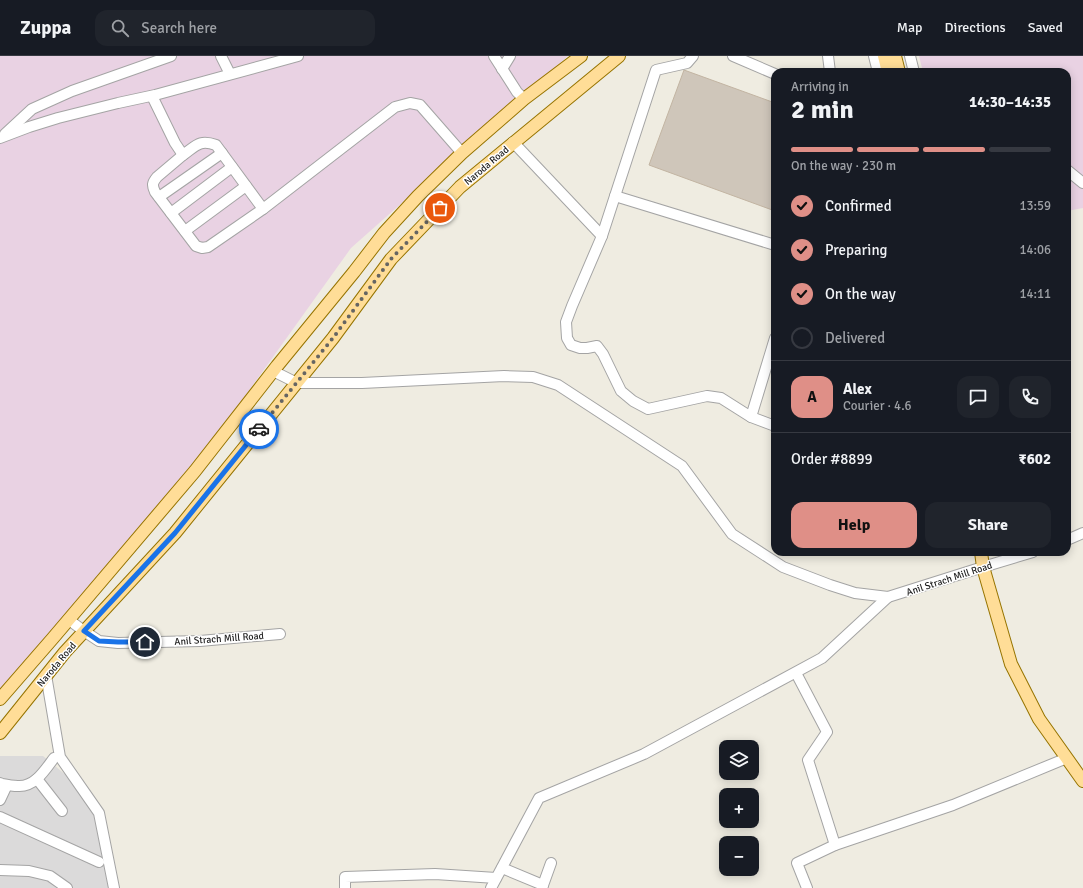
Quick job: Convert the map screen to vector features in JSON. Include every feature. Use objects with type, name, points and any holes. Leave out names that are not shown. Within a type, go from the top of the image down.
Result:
[{"type":"main road","name":"Naroda Road","points":[[0,699],[195,471],[384,233],[418,196],[462,153],[524,99],[581,56]]},
{"type":"main road","name":"Naroda Road","points":[[0,733],[65,652],[175,533],[333,338],[391,259],[460,187],[619,56]]},
{"type":"main road","points":[[884,56],[887,68]]},
{"type":"main road","points":[[895,56],[898,68]]},
{"type":"main road","points":[[982,556],[983,567],[1011,664],[1039,719],[1083,781]]},
{"type":"street","points":[[0,138],[32,109],[72,91],[171,56]]},
{"type":"street","points":[[221,56],[230,74]]},
{"type":"street","points":[[0,138],[58,118],[152,96],[298,56]]},
{"type":"street","points":[[494,56],[524,99]]},
{"type":"street","points":[[502,69],[510,56]]},
{"type":"street","points":[[693,56],[687,63],[656,70],[602,236],[566,322],[567,338],[571,344],[580,348],[597,346],[603,354],[621,391],[633,401],[648,409],[707,396],[721,398],[751,417],[771,424]]},
{"type":"street","points":[[733,56],[771,72]]},
{"type":"street","points":[[828,56],[830,68]]},
{"type":"street","points":[[874,56],[877,68]]},
{"type":"street","points":[[910,56],[913,68]]},
{"type":"street","points":[[152,96],[183,155]]},
{"type":"street","points":[[263,209],[216,145],[207,142],[199,143],[183,155],[164,170],[154,180],[152,185],[155,192],[196,246],[202,248],[208,247],[263,209],[395,107],[410,103],[420,105],[462,153]]},
{"type":"street","points":[[513,142],[602,236]]},
{"type":"street","points":[[159,197],[222,153]]},
{"type":"street","points":[[171,213],[232,167]]},
{"type":"street","points":[[1071,173],[1083,183]]},
{"type":"street","points":[[185,231],[246,186]]},
{"type":"street","points":[[615,196],[771,244]]},
{"type":"street","points":[[751,417],[771,351]]},
{"type":"street","points":[[273,371],[297,383],[362,383],[504,376],[533,377],[558,385],[682,466],[732,534],[783,567],[856,593],[888,597]]},
{"type":"street","points":[[1071,538],[1082,534]]},
{"type":"street","name":"Anil Strach Mill Road","points":[[888,597],[1020,556]]},
{"type":"street","points":[[491,888],[539,798],[644,754],[796,673],[822,658],[888,597]]},
{"type":"street","name":"Anil Strach Mill Road","points":[[69,620],[99,641],[131,643],[200,641],[280,634]]},
{"type":"street","points":[[796,673],[827,732],[808,760],[835,845]]},
{"type":"street","points":[[46,676],[60,757],[99,813],[114,888]]},
{"type":"street","points":[[0,800],[4,784],[19,786],[30,784],[40,776],[54,758]]},
{"type":"street","points":[[807,888],[797,863],[835,845],[954,805],[1067,758]]},
{"type":"street","points":[[37,779],[62,811]]},
{"type":"street","points":[[0,817],[98,862]]},
{"type":"street","points":[[502,868],[542,887],[551,863]]},
{"type":"street","points":[[0,870],[29,871],[50,876],[68,888]]},
{"type":"street","points":[[344,888],[344,877],[436,874],[496,878]]},
{"type":"shaded area","points":[[0,56],[568,56],[351,248],[142,540],[0,702]]},
{"type":"shaded area","points":[[919,56],[1083,56],[1083,208],[1071,210],[1071,68],[922,68]]},
{"type":"shaded area","points":[[0,756],[43,756],[91,796],[113,888],[0,888]]},
{"type":"building","points":[[684,70],[771,102],[771,210],[649,165]]},
{"type":"way so far","points":[[259,429],[333,338],[391,259],[440,208]]},
{"type":"route","points":[[145,642],[99,641],[84,631],[175,533],[259,429]]}]
